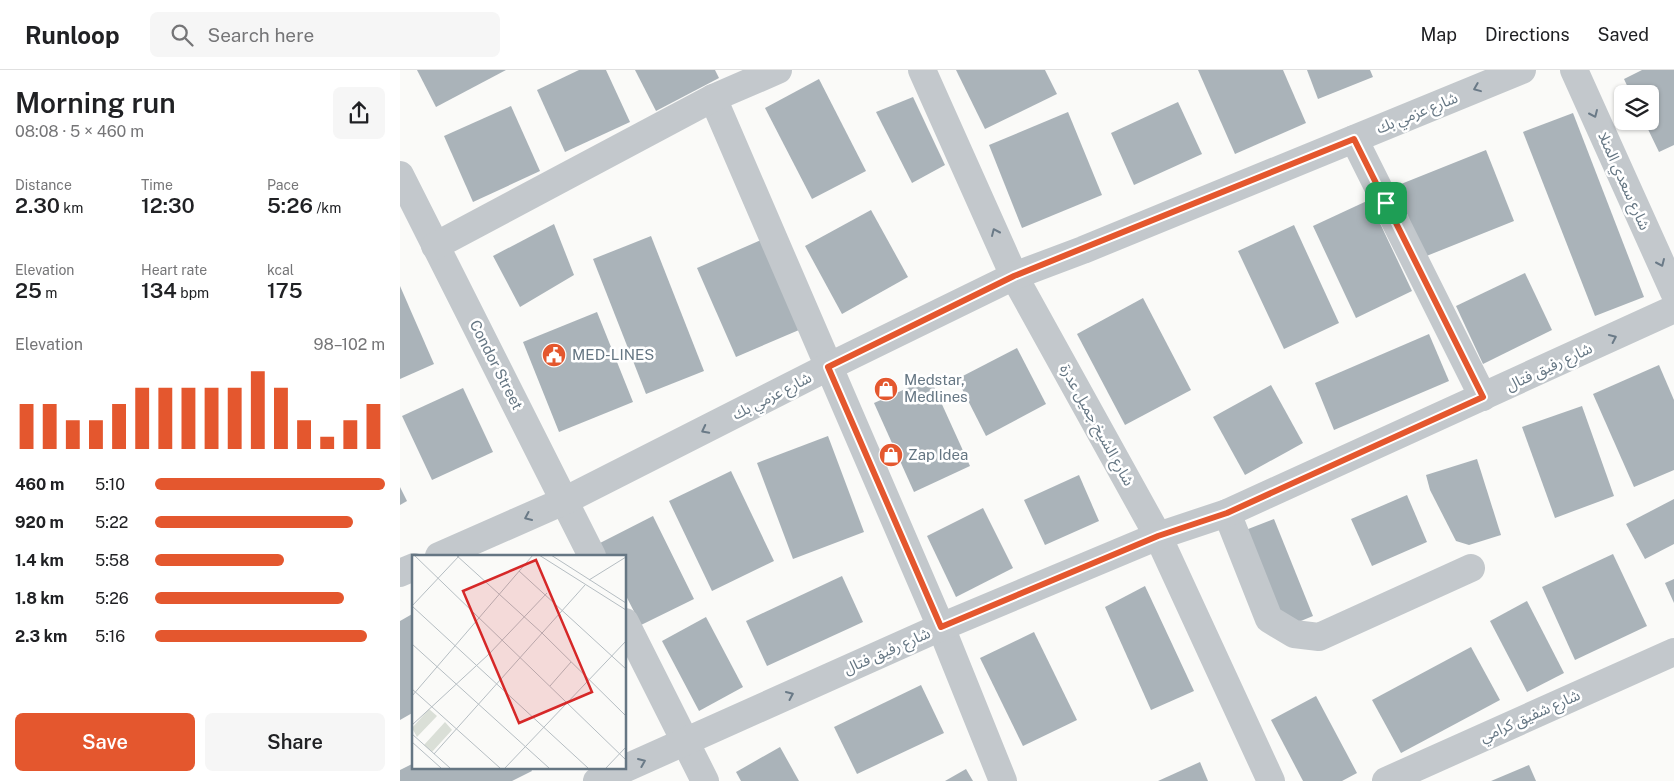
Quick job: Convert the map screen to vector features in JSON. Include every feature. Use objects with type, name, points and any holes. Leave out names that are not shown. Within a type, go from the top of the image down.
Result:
[{"type":"street","points":[[435,246],[712,98],[778,70]]},
{"type":"street","name":"شارع الشيخ جميل عدرة","points":[[922,70],[1014,276],[1158,536],[1271,781]]},
{"type":"street","name":"شارع عزمي بك","points":[[441,555],[564,501],[828,367],[1014,276],[1522,70]]},
{"type":"street","name":"شارع سعدي المنلا","points":[[1574,70],[1674,292]]},
{"type":"street","points":[[712,98],[941,627],[1003,781]]},
{"type":"street","points":[[1354,139],[1483,397]]},
{"type":"street","name":"Condor Street","points":[[400,174],[591,555]]},
{"type":"street","name":"شارع رفيق فتال","points":[[597,781],[686,743],[941,627],[1158,536],[1227,513],[1674,309]]},
{"type":"street","points":[[1227,513],[1269,619],[1294,634],[1319,637],[1470,568]]},
{"type":"street","points":[[400,573],[412,568]]},
{"type":"street","points":[[626,624],[705,781]]},
{"type":"street","name":"شارع شفيق كرامي","points":[[1386,781],[1674,652]]},
{"type":"building","points":[[417,70],[506,70],[436,107]]},
{"type":"building","points":[[579,70],[606,70],[630,122],[565,152],[537,90]]},
{"type":"building","points":[[635,70],[715,70],[719,78],[656,111]]},
{"type":"building","points":[[956,70],[1045,70],[1057,94],[985,129]]},
{"type":"building","points":[[1198,70],[1283,70],[1306,123],[1235,154]]},
{"type":"building","points":[[1307,70],[1370,70],[1373,77],[1318,99]]},
{"type":"building","points":[[1642,70],[1674,70],[1674,145],[1659,152],[1648,130],[1659,130],[1659,85],[1627,85],[1624,79]]},
{"type":"building","points":[[819,79],[866,171],[812,199],[765,108]]},
{"type":"building","points":[[913,97],[945,165],[912,183],[876,112]]},
{"type":"building","points":[[1178,102],[1202,154],[1134,185],[1111,133]]},
{"type":"building","points":[[511,106],[540,171],[473,202],[444,136]]},
{"type":"building","points":[[1068,112],[1102,195],[1022,228],[989,145]]},
{"type":"building","points":[[1573,113],[1644,297],[1595,316],[1523,132]]},
{"type":"building","points":[[1486,150],[1514,221],[1424,257],[1396,186]]},
{"type":"building","points":[[1369,200],[1412,291],[1356,318],[1313,226]]},
{"type":"building","points":[[871,210],[908,277],[842,314],[805,246]]},
{"type":"building","points":[[554,224],[574,275],[520,307],[493,256]]},
{"type":"building","points":[[1294,225],[1339,323],[1284,349],[1238,251]]},
{"type":"building","points":[[651,236],[704,371],[646,394],[593,259]]},
{"type":"building","points":[[761,240],[799,330],[736,357],[697,268]]},
{"type":"building","points":[[1525,273],[1552,330],[1483,364],[1456,306]]},
{"type":"building","points":[[400,286],[434,364],[400,379]]},
{"type":"building","points":[[1143,298],[1191,390],[1125,425],[1077,334]]},
{"type":"building","points":[[597,312],[633,402],[559,432],[523,342]]},
{"type":"building","points":[[1429,334],[1449,381],[1334,430],[1315,383]]},
{"type":"building","points":[[1017,348],[1046,404],[986,436],[957,379]]},
{"type":"building","points":[[1659,365],[1674,400],[1674,470],[1634,487],[1593,394]]},
{"type":"building","points":[[930,378],[970,466],[914,492],[874,403]]},
{"type":"building","points":[[1271,385],[1303,443],[1245,475],[1213,417]]},
{"type":"building","points":[[463,388],[493,452],[432,480],[402,416]]},
{"type":"building","points":[[1582,406],[1614,496],[1555,518],[1522,427]]},
{"type":"building","points":[[828,436],[864,532],[793,559],[757,463]]},
{"type":"building","points":[[1477,459],[1501,535],[1469,545],[1456,541],[1430,490],[1426,475]]},
{"type":"building","points":[[731,471],[774,561],[712,591],[669,501]]},
{"type":"building","points":[[1079,475],[1099,521],[1045,545],[1024,500]]},
{"type":"building","points":[[400,487],[407,501],[400,505]]},
{"type":"building","points":[[1407,495],[1427,542],[1372,566],[1351,519]]},
{"type":"building","points":[[1674,499],[1674,544],[1645,559],[1626,524]]},
{"type":"building","points":[[983,508],[1013,568],[956,597],[927,536]]},
{"type":"building","points":[[653,516],[694,599],[641,625],[626,596],[626,555],[606,555],[600,543]]},
{"type":"building","points":[[1274,519],[1313,616],[1296,623],[1277,619],[1243,531]]},
{"type":"building","points":[[1613,554],[1647,626],[1575,660],[1542,587]]},
{"type":"building","points":[[842,576],[863,622],[767,666],[746,621]]},
{"type":"building","points":[[1674,579],[1674,603],[1665,583]]},
{"type":"building","points":[[1145,586],[1194,691],[1151,710],[1105,607]]},
{"type":"building","points":[[1527,601],[1564,673],[1527,692],[1490,621]]},
{"type":"building","points":[[412,614],[412,713],[400,720],[400,621]]},
{"type":"building","points":[[706,617],[743,687],[699,711],[662,641]]},
{"type":"building","points":[[1034,632],[1077,720],[1023,746],[980,658]]},
{"type":"building","points":[[1471,647],[1500,700],[1401,753],[1372,700]]},
{"type":"building","points":[[921,685],[944,733],[857,774],[834,727]]},
{"type":"building","points":[[1316,696],[1357,773],[1342,781],[1303,781],[1271,720]]},
{"type":"building","points":[[780,747],[799,781],[741,781],[736,772]]},
{"type":"building","points":[[1200,762],[1208,781],[1158,781]]},
{"type":"building","points":[[412,764],[412,768],[530,768],[532,771],[512,781],[400,781],[400,770]]},
{"type":"building","points":[[1529,765],[1536,781],[1491,781]]},
{"type":"building","points":[[966,769],[973,781],[945,781]]},
{"type":"place","name":"MED-LINES","points":[[554,355]]},
{"type":"place","name":"Medstar, Medlines","points":[[886,389]]},
{"type":"place","name":"Zap Idea","points":[[891,455]]},
{"type":"route","points":[[1354,139],[1386,203],[1483,397],[1227,513],[1158,536],[941,627],[828,367],[1014,276],[1083,250],[1354,139]]}]
